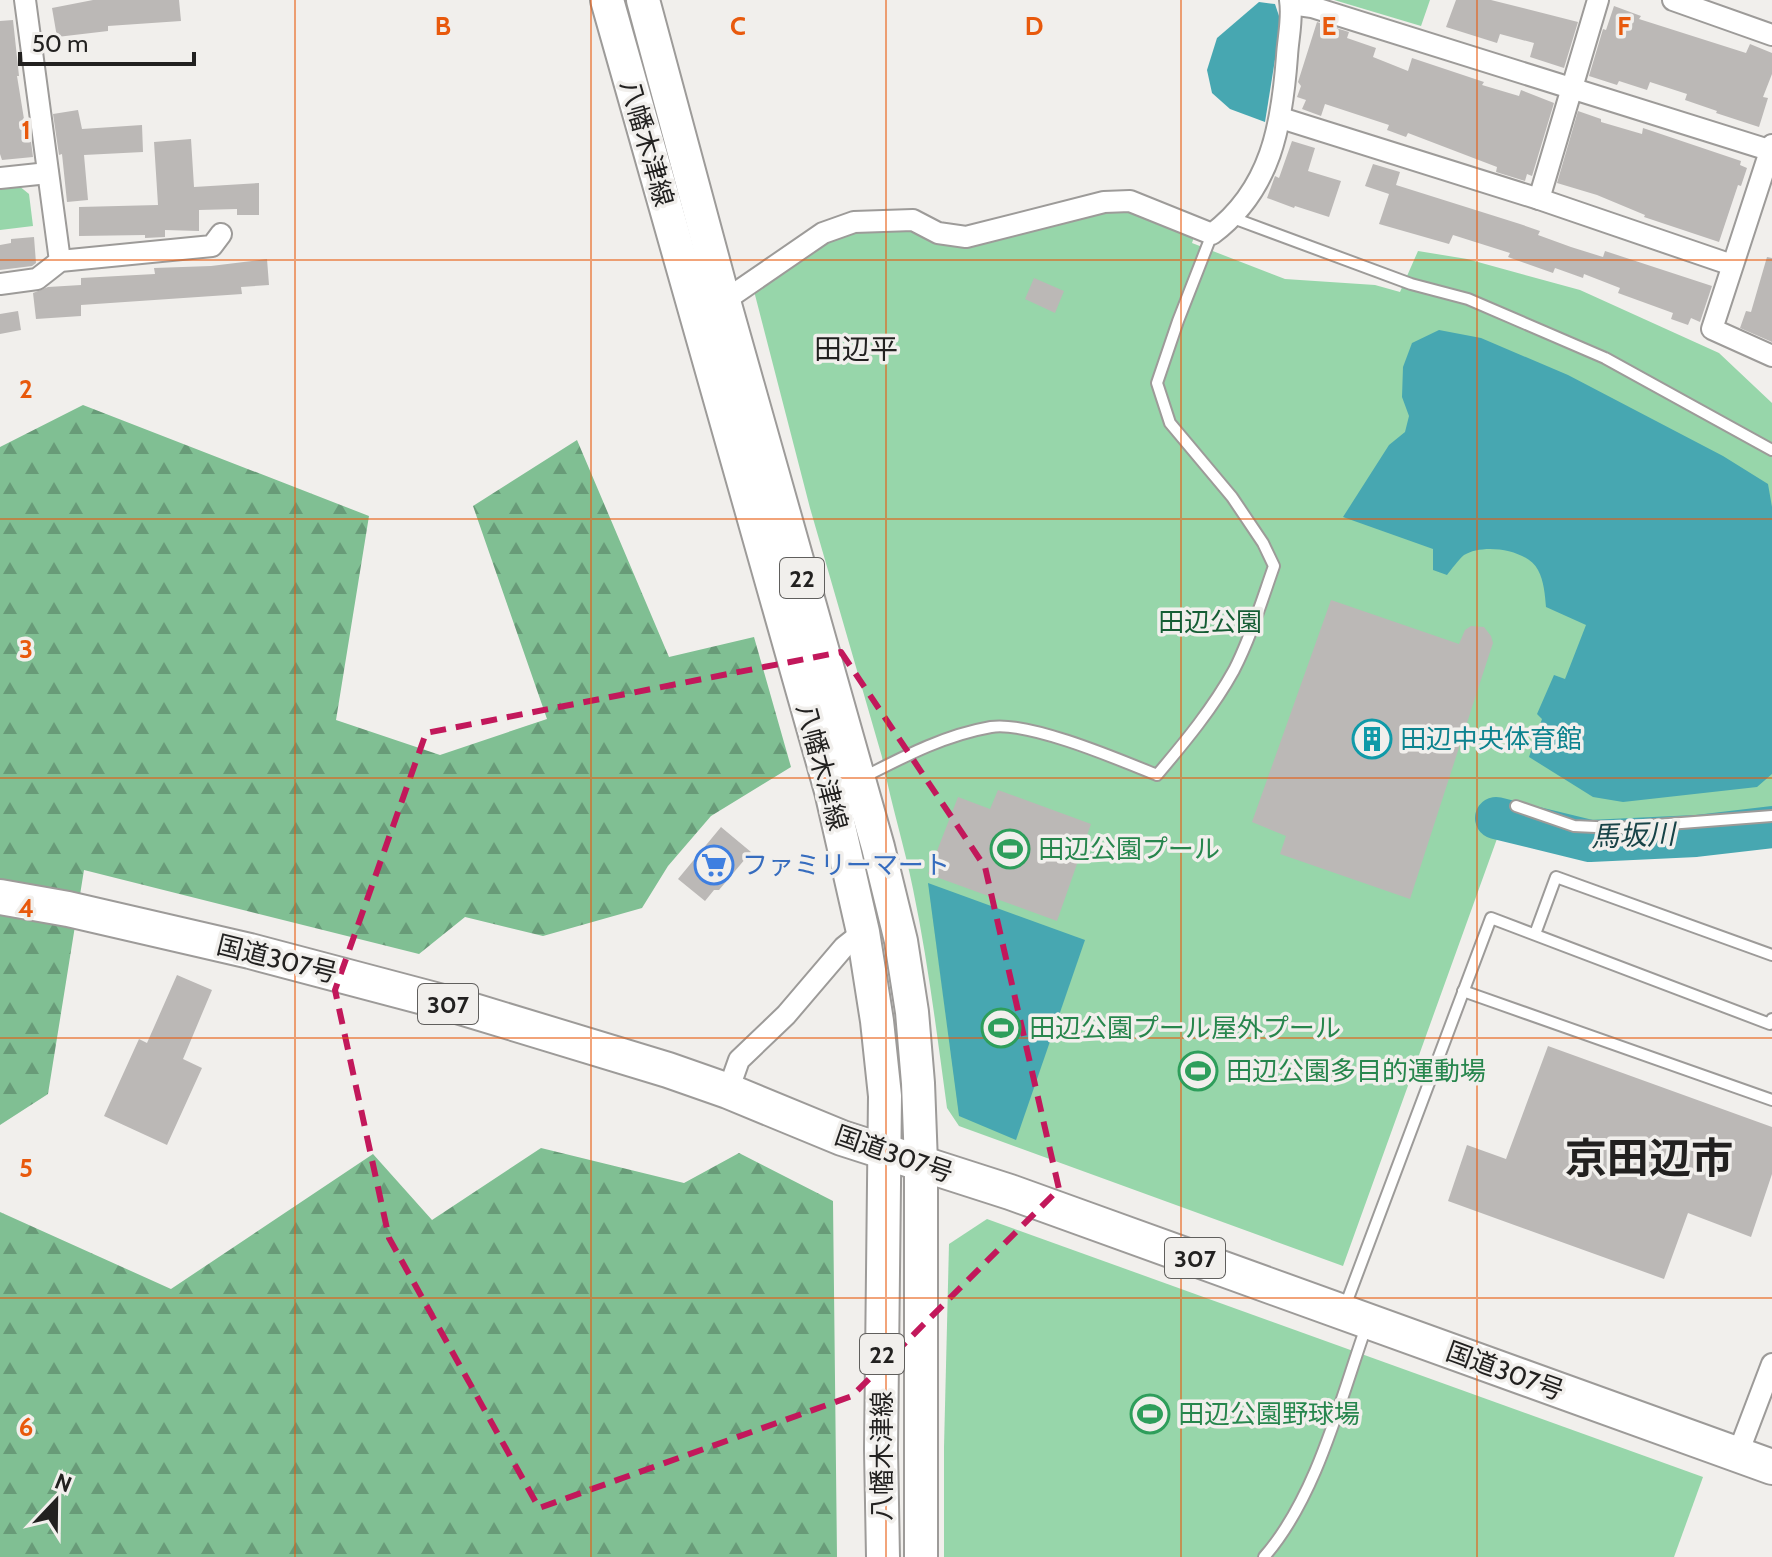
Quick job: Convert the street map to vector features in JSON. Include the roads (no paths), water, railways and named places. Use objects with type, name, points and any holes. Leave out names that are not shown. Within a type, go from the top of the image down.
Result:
[{"type":"highway","name":"国道307号","points":[[0,897],[250,951],[454,1005],[610,1052],[728,1091],[842,1138],[1356,1316],[1772,1467]]},
{"type":"main road","name":"八幡木津線","points":[[607,0],[831,791],[863,932],[885,1096],[883,1557]]},
{"type":"main road","name":"八幡木津線","points":[[643,0],[901,941],[917,1069],[921,1163],[921,1557]]},
{"type":"street","points":[[25,0],[60,261]]},
{"type":"street","points":[[1539,199],[1598,0]]},
{"type":"street","points":[[1673,0],[1772,35]]},
{"type":"street","points":[[724,301],[823,233],[854,222],[913,220],[938,233],[966,237],[1104,202],[1130,201],[1212,234],[1233,218],[1262,174],[1281,118],[1290,2],[1771,149],[1712,329],[1772,356]]},
{"type":"street","points":[[1281,118],[1539,199],[1732,265]]},
{"type":"street","points":[[0,178],[48,173]]},
{"type":"street","points":[[0,284],[37,279],[60,261],[212,246],[221,234]]},
{"type":"street","points":[[728,1091],[739,1060],[786,1015],[844,947],[863,932]]},
{"type":"street","points":[[1737,1456],[1772,1364]]},
{"type":"lane","points":[[1233,218],[1411,284],[1481,304],[1605,358],[1772,450]]},
{"type":"lane","points":[[859,780],[926,745],[994,727],[1022,730],[1078,744],[1157,775],[1189,737],[1234,670],[1274,566],[1263,543],[1232,497],[1170,423],[1157,383],[1212,234]]},
{"type":"lane","points":[[1516,806],[1574,826],[1617,828],[1772,816]]},
{"type":"lane","points":[[1535,934],[1556,877],[1772,955]]},
{"type":"lane","points":[[1264,1557],[1280,1538],[1305,1497],[1356,1316],[1463,991],[1491,918],[1770,1024],[1772,1019]]},
{"type":"lane","points":[[1463,991],[1772,1100]]},
{"type":"water","points":[[1259,2],[1275,4],[1281,22],[1265,122],[1230,109],[1212,93],[1207,70],[1217,38]]},
{"type":"water","points":[[1439,330],[1481,338],[1568,375],[1723,456],[1768,484],[1772,507],[1772,774],[1757,787],[1623,802],[1593,797],[1529,757],[1542,719],[1537,714],[1554,675],[1565,679],[1586,625],[1546,607],[1538,570],[1515,553],[1493,549],[1472,551],[1464,555],[1447,575],[1433,570],[1433,549],[1343,517],[1389,445],[1405,432],[1409,416],[1402,397],[1403,367],[1412,343]]},
{"type":"water","name":"田辺公園プール屋外プール","points":[[928,883],[1085,940],[1016,1140],[959,1116]]},
{"type":"waterway","name":"馬坂川","points":[[1496,818],[1590,841],[1696,836],[1772,827]]},
{"type":"place","name":"田辺中央体育館","points":[[1372,739]]},
{"type":"place","name":"田辺公園プール","points":[[1010,849]]},
{"type":"place","name":"ファミリーマート","points":[[714,865]]},
{"type":"place","name":"田辺公園プール屋外プール","points":[[1001,1028]]},
{"type":"place","name":"田辺公園多目的運動場","points":[[1198,1071]]},
{"type":"place","name":"田辺公園野球場","points":[[1150,1414]]},
{"type":"district","name":"田辺平","points":[[856,349]]},
{"type":"district","name":"京田辺市","points":[[1649,1158]]},
{"type":"park label","name":"田辺公園","points":[[1210,622]]}]
